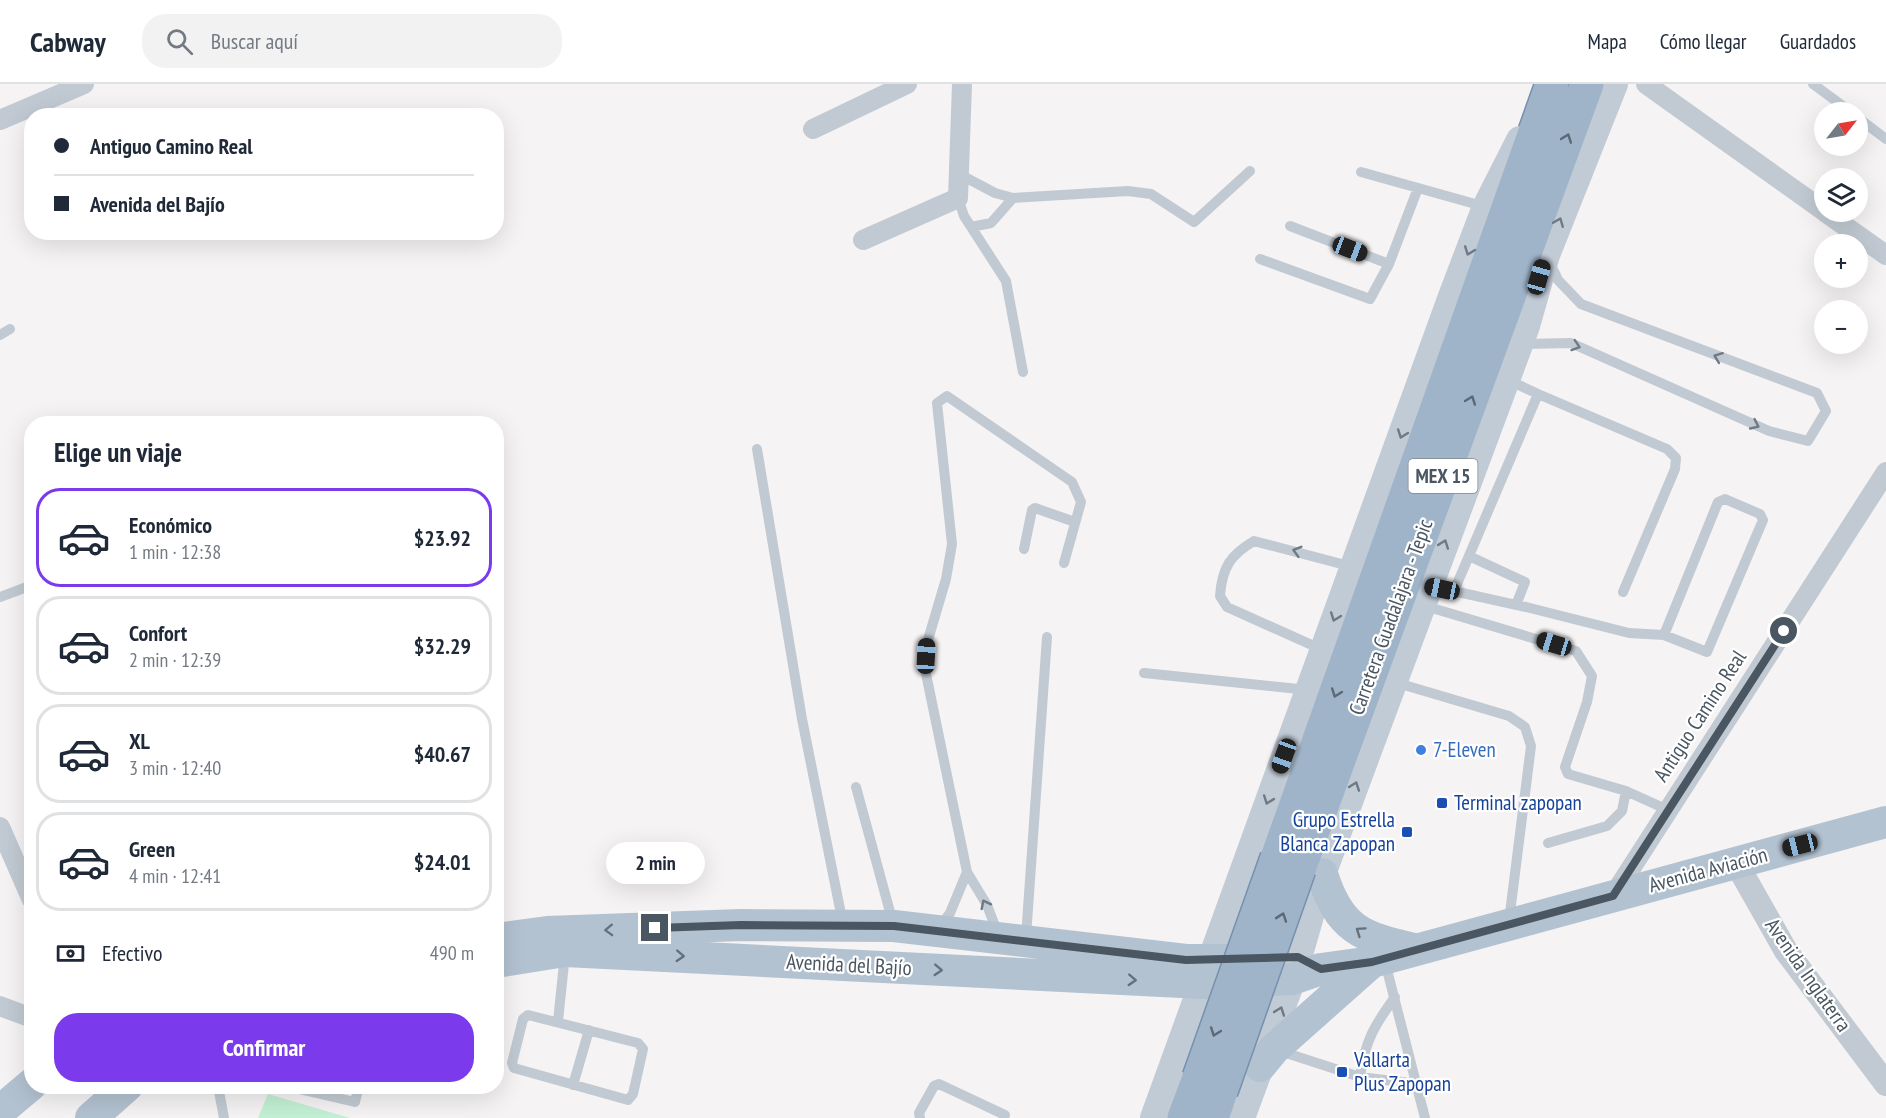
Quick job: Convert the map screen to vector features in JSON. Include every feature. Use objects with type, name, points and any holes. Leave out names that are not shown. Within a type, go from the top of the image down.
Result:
[{"type":"highway","name":"Carretera Guadalajara - Tepic","points":[[1184,1118],[1211,1096],[1496,210],[1552,84]]},
{"type":"highway","name":"Carretera Guadalajara - Tepic","points":[[1288,862],[1587,84]]},
{"type":"main road","points":[[1241,1118],[1303,968],[1288,862],[1308,690],[1353,568],[1547,84]]},
{"type":"main road","points":[[1154,1118],[1207,972],[1288,862],[1394,681],[1435,594],[1519,344],[1546,255],[1614,84]]},
{"type":"main road","name":"Avenida Aviación","points":[[1207,972],[1303,968],[1378,961],[1735,861],[1886,822]]},
{"type":"main road","points":[[1288,862],[1330,901],[1348,922],[1367,937],[1415,950]]},
{"type":"main road","name":"Avenida del Bajío","points":[[504,938],[547,932],[741,925],[894,926],[1012,940],[1207,972]]},
{"type":"main road","name":"Avenida del Bajío","points":[[504,961],[566,951],[1207,972]]},
{"type":"main road","points":[[1267,1057],[1378,961]]},
{"type":"main road","points":[[1166,1088],[1198,1068],[1220,1070],[1229,1075],[1240,1092],[1241,1118]]},
{"type":"main road","points":[[0,1111],[24,1091]]},
{"type":"main road","points":[[91,1118],[118,1094]]},
{"type":"street","points":[[28,108],[84,84]]},
{"type":"street","points":[[813,129],[907,84]]},
{"type":"street","points":[[863,240],[958,198],[962,84]]},
{"type":"street","points":[[1646,84],[1814,203]]},
{"type":"street","points":[[0,120],[24,110]]},
{"type":"street","points":[[1840,222],[1886,255]]},
{"type":"street","name":"Antiguo Camino Real","points":[[1613,896],[1886,472]]},
{"type":"street","points":[[0,827],[24,880]]},
{"type":"street","name":"Avenida Inglaterra","points":[[1735,861],[1786,951],[1886,1084]]},
{"type":"street","points":[[0,1006],[24,1015]]},
{"type":"lane","points":[[1814,84],[1838,102]]},
{"type":"lane","points":[[1868,125],[1886,139]]},
{"type":"lane","points":[[959,174],[995,193],[1013,198],[1128,191],[1151,194],[1194,222],[1251,171]]},
{"type":"lane","points":[[1361,172],[1496,210]]},
{"type":"lane","points":[[1260,259],[1370,299],[1389,264],[1418,188]]},
{"type":"lane","points":[[958,198],[964,216],[1006,280],[1023,372]]},
{"type":"lane","points":[[971,227],[991,223],[1013,198]]},
{"type":"lane","points":[[1290,226],[1389,264]]},
{"type":"lane","points":[[1519,344],[1571,343],[1769,431],[1808,441],[1826,411],[1817,393],[1581,304],[1558,280],[1546,255]]},
{"type":"lane","points":[[0,335],[10,329]]},
{"type":"lane","points":[[1506,379],[1667,449],[1676,458],[1675,469],[1623,592]]},
{"type":"lane","points":[[1435,594],[1469,556],[1538,394]]},
{"type":"lane","points":[[1012,940],[967,872],[926,669],[927,643],[946,579],[952,544],[937,403],[941,398],[947,396],[1072,482],[1081,502],[1064,563]]},
{"type":"lane","points":[[757,449],[802,719],[844,926]]},
{"type":"lane","points":[[1435,594],[1516,604],[1629,633],[1664,635],[1703,652],[1710,649],[1763,520],[1760,513],[1725,499],[1718,502],[1664,635]]},
{"type":"lane","points":[[1024,549],[1032,510],[1035,508],[1076,522]]},
{"type":"lane","points":[[1323,650],[1227,607],[1220,596],[1222,575],[1236,551],[1254,541],[1353,568]]},
{"type":"lane","points":[[1469,556],[1525,582],[1516,604]]},
{"type":"lane","points":[[0,597],[24,588]]},
{"type":"lane","points":[[1435,594],[1576,651],[1592,676],[1587,702],[1565,767],[1568,774],[1626,791],[1668,810]]},
{"type":"lane","points":[[1012,940],[1047,637]]},
{"type":"lane","points":[[1144,673],[1308,690]]},
{"type":"lane","points":[[1394,681],[1509,716],[1525,727],[1531,746],[1509,924]]},
{"type":"lane","points":[[856,787],[894,926]]},
{"type":"lane","points":[[1548,843],[1607,826],[1622,811],[1626,791]]},
{"type":"lane","points":[[937,932],[950,913],[967,872]]},
{"type":"lane","points":[[558,1021],[566,951]]},
{"type":"lane","points":[[1378,961],[1395,997],[1425,1118]]},
{"type":"lane","points":[[1360,1077],[1364,1049],[1371,1030],[1395,997]]},
{"type":"lane","points":[[528,1015],[589,1030],[638,1043],[643,1049],[633,1094],[628,1100],[514,1068],[512,1063],[523,1019],[528,1015]]},
{"type":"lane","points":[[573,1085],[589,1030]]},
{"type":"lane","points":[[1267,1057],[1360,1077],[1418,1084]]},
{"type":"lane","points":[[920,1118],[919,1113],[934,1086],[939,1084],[1005,1115]]},
{"type":"lane","points":[[220,1094],[225,1118]]},
{"type":"lane","points":[[325,1094],[355,1102],[358,1094]]},
{"type":"green space","points":[[268,1094],[350,1118],[258,1118]]},
{"type":"place","name":"7-Eleven","points":[[1421,750]]},
{"type":"place","name":"Terminal zapopan","points":[[1442,803]]},
{"type":"place","name":"Grupo Estrella Blanca Zapopan","points":[[1407,832]]},
{"type":"place","name":"Vallarta Plus Zapopan","points":[[1342,1072]]},
{"type":"route","points":[[655,928],[741,925],[894,926],[999,937],[1025,944],[1211,962],[1298,957],[1321,969],[1372,962],[1613,896],[1784,631]]}]
